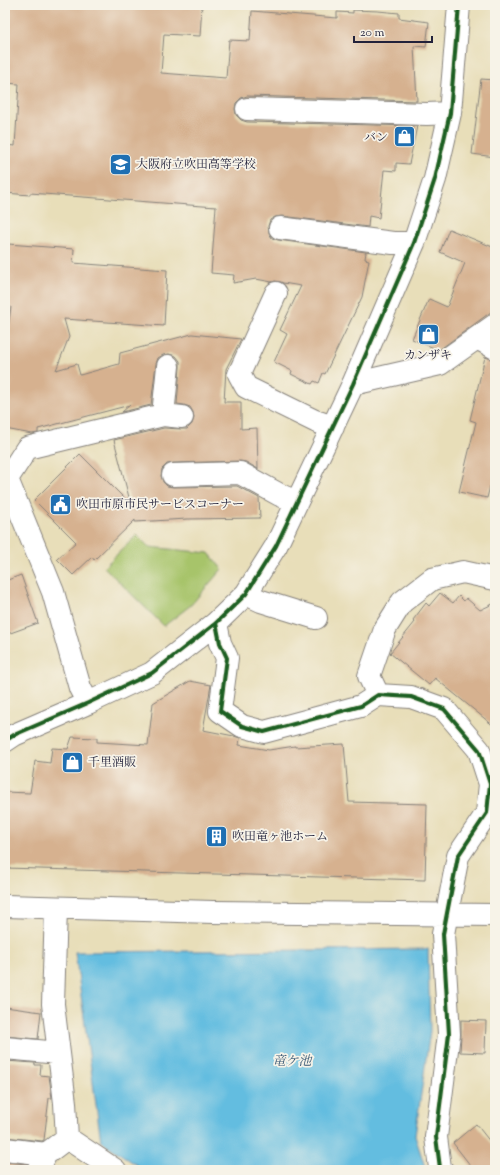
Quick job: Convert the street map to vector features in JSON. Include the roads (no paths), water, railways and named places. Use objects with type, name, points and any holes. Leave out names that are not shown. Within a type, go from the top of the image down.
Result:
[{"type":"street","points":[[5,740],[88,704],[152,673],[216,623],[246,594],[276,546],[353,384],[414,243],[435,179],[450,113],[459,5]]},
{"type":"street","points":[[247,109],[427,114],[450,113]]},
{"type":"street","points":[[280,228],[393,243],[414,243]]},
{"type":"street","points":[[276,293],[239,374],[246,387],[315,421],[333,427]]},
{"type":"street","points":[[353,384],[440,364],[486,343],[495,325]]},
{"type":"street","points":[[88,704],[80,688],[54,592],[6,478],[27,448],[172,416],[168,366]]},
{"type":"street","points":[[174,475],[240,473],[280,495],[297,502]]},
{"type":"street","points":[[378,695],[369,676],[385,628],[402,602],[432,578],[463,572],[495,579]]},
{"type":"street","points":[[246,594],[261,601],[316,618]]},
{"type":"street","points":[[216,623],[220,643],[227,658],[220,712],[242,726],[264,732],[361,706],[378,695],[411,697],[444,709],[479,750],[490,784],[487,813],[458,856],[443,934],[449,1034],[436,1137],[440,1168],[442,1170]]},
{"type":"street","points":[[5,906],[213,912],[495,915]]},
{"type":"street","points":[[5,1149],[42,1162],[67,1138],[65,1103],[53,1004],[56,908]]},
{"type":"street","points":[[5,1048],[59,1053]]},
{"type":"street","points":[[67,1138],[114,1170]]},
{"type":"water","name":"竜ケ池","points":[[428,949],[430,1031],[415,1136],[426,1170],[144,1170],[101,1141],[75,952]]},
{"type":"place","name":"バン","points":[[404,137]]},
{"type":"place","name":"大阪府立吹田高等学校","points":[[120,164]]},
{"type":"place","name":"カンザキ","points":[[428,334]]},
{"type":"place","name":"吹田市原市民サービスコーナー","points":[[60,504]]},
{"type":"place","name":"千里酒販","points":[[72,762]]},
{"type":"place","name":"吹田竜ヶ池ホーム","points":[[216,836]]}]
